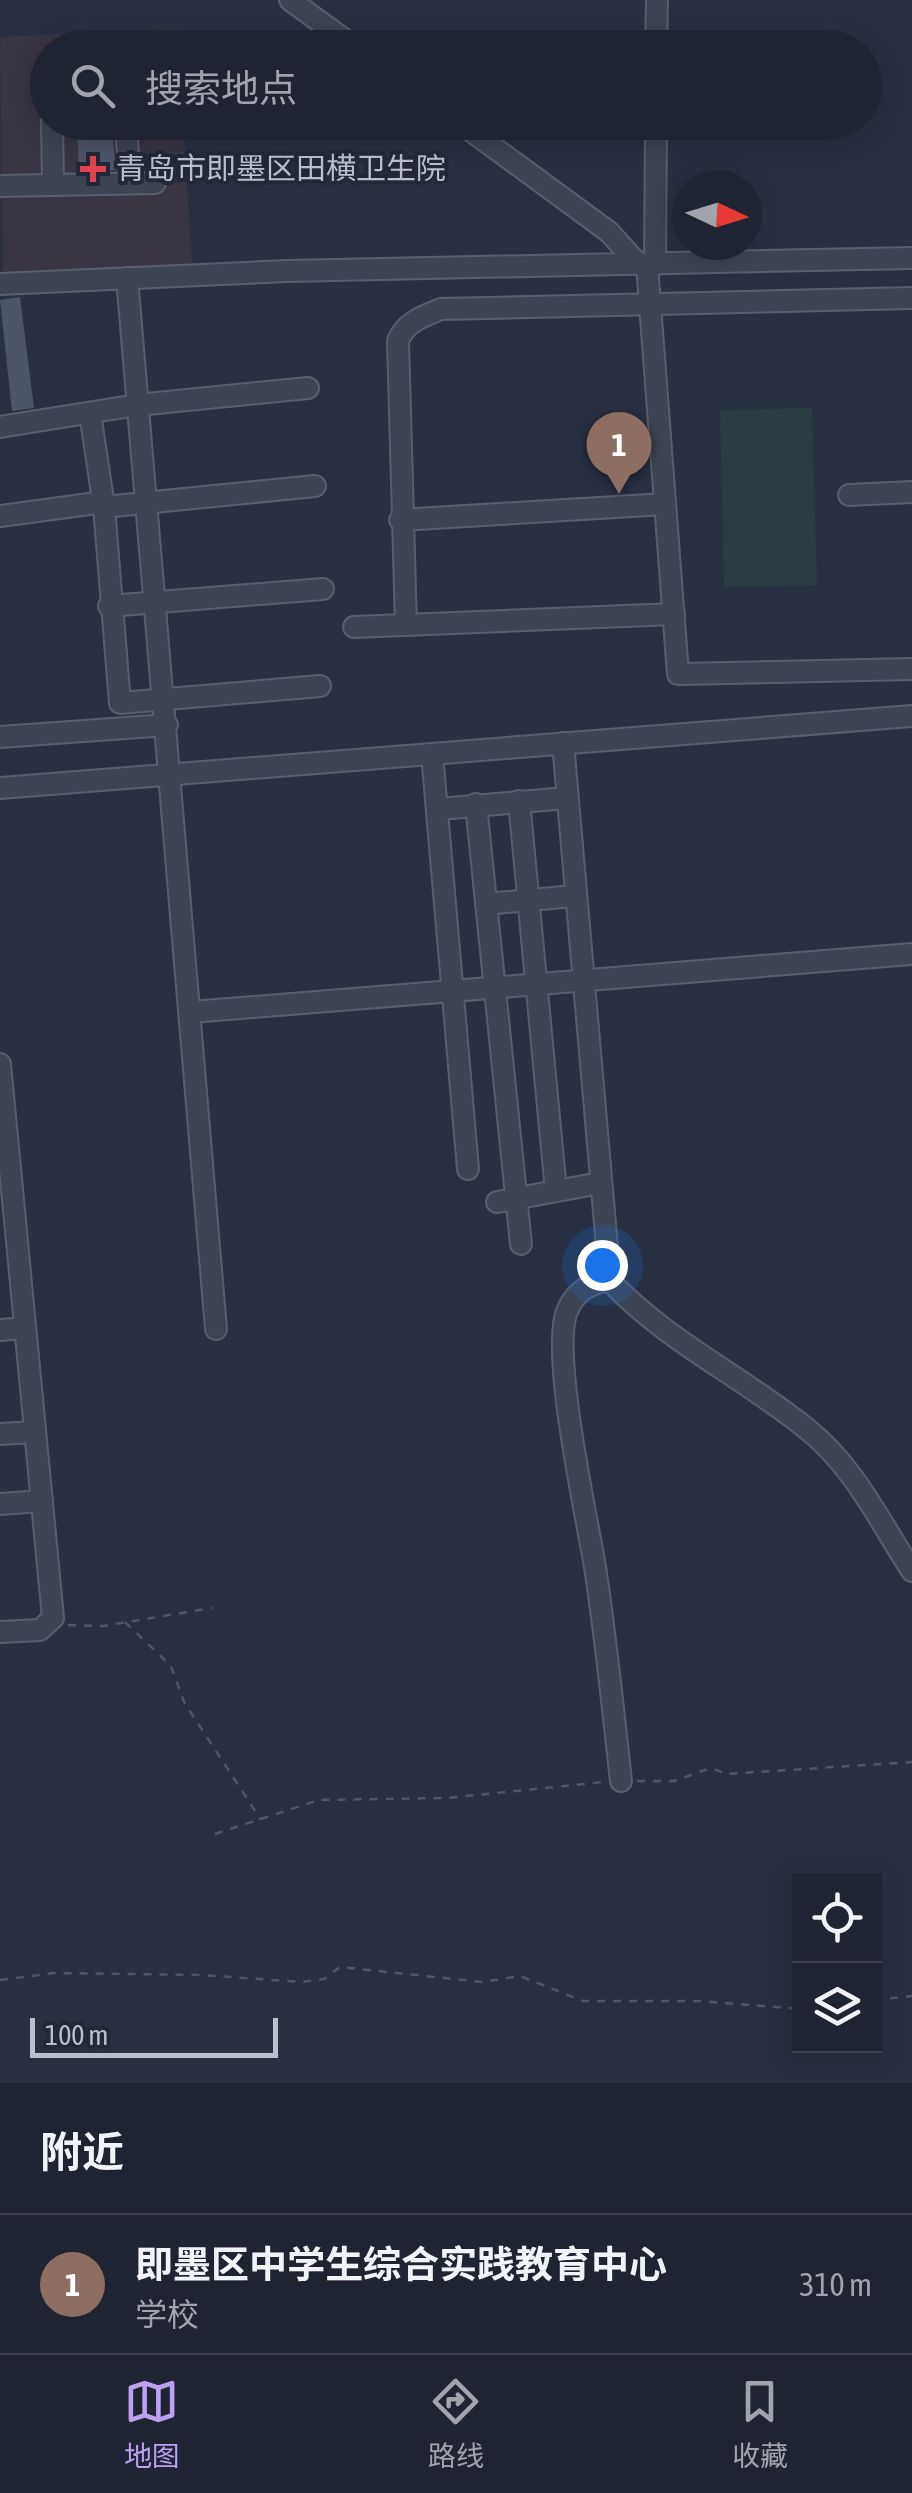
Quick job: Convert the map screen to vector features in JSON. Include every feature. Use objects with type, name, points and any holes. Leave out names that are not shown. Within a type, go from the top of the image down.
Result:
[{"type":"street","points":[[290,0],[331,30]]},
{"type":"street","points":[[656,0],[656,30]]},
{"type":"street","points":[[52,140],[53,185]]},
{"type":"street","points":[[126,140],[131,184]]},
{"type":"street","points":[[484,140],[610,232],[647,265]]},
{"type":"street","points":[[655,140],[647,265],[678,674],[912,669]]},
{"type":"street","points":[[0,186],[154,183]]},
{"type":"street","points":[[0,284],[912,258]]},
{"type":"street","points":[[126,278],[168,725],[216,1329]]},
{"type":"street","points":[[406,625],[400,520],[398,341],[402,332],[442,309],[912,298],[912,311]]},
{"type":"street","points":[[0,427],[137,406],[308,388]]},
{"type":"street","points":[[90,413],[104,505],[108,606],[120,703],[320,686]]},
{"type":"street","points":[[0,516],[315,486]]},
{"type":"street","points":[[849,495],[912,492]]},
{"type":"street","points":[[400,520],[665,504]]},
{"type":"street","points":[[108,606],[322,589]]},
{"type":"street","points":[[354,628],[674,614]]},
{"type":"street","points":[[0,788],[912,716]]},
{"type":"street","points":[[0,737],[168,725]]},
{"type":"street","points":[[563,744],[580,982],[610,1280],[636,1308],[809,1430],[849,1470],[912,1572]]},
{"type":"street","points":[[432,754],[468,1169]]},
{"type":"street","points":[[439,809],[567,798]]},
{"type":"street","points":[[518,801],[556,1191]]},
{"type":"street","points":[[476,804],[494,988],[507,1200],[521,1244]]},
{"type":"street","points":[[486,904],[574,896]]},
{"type":"street","points":[[191,1012],[912,954]]},
{"type":"street","points":[[0,1632],[40,1630],[53,1618],[25,1328],[10,1263],[1,1077]]},
{"type":"street","points":[[507,1200],[600,1182]]},
{"type":"street","points":[[610,1280],[587,1286],[566,1310],[568,1412],[596,1570],[622,1781]]},
{"type":"street","points":[[0,1330],[25,1328]]},
{"type":"street","points":[[0,1434],[35,1432]]},
{"type":"street","points":[[0,1504],[42,1502]]},
{"type":"path","points":[[53,1618],[70,1626],[212,1608]]},
{"type":"path","points":[[125,1622],[171,1666],[184,1702],[261,1820]]},
{"type":"path","points":[[216,1834],[319,1800],[447,1798],[622,1781],[674,1781],[711,1768],[727,1774],[912,1762]]},
{"type":"path","points":[[0,1980],[54,1973],[202,1975],[302,1982],[324,1978],[340,1967],[482,1982],[520,1976],[583,2002],[698,2001],[792,2008]]},
{"type":"path","points":[[882,1999],[912,1996]]},
{"type":"shaded area","name":"青岛市即墨区田横卫生院","points":[[30,36],[30,140],[184,140],[192,263],[3,276],[0,37]]},
{"type":"shaded area","points":[[812,408],[817,585],[724,587],[720,410]]},
{"type":"building","points":[[78,140],[113,140],[116,170],[79,171]]},
{"type":"building","points":[[20,297],[34,408],[12,411],[0,300]]},
{"type":"place","name":"青岛市即墨区田横卫生院","points":[[93,169]]},
{"type":"place","name":"即墨区中学生综合实践教育中心","points":[[619,494]]}]
